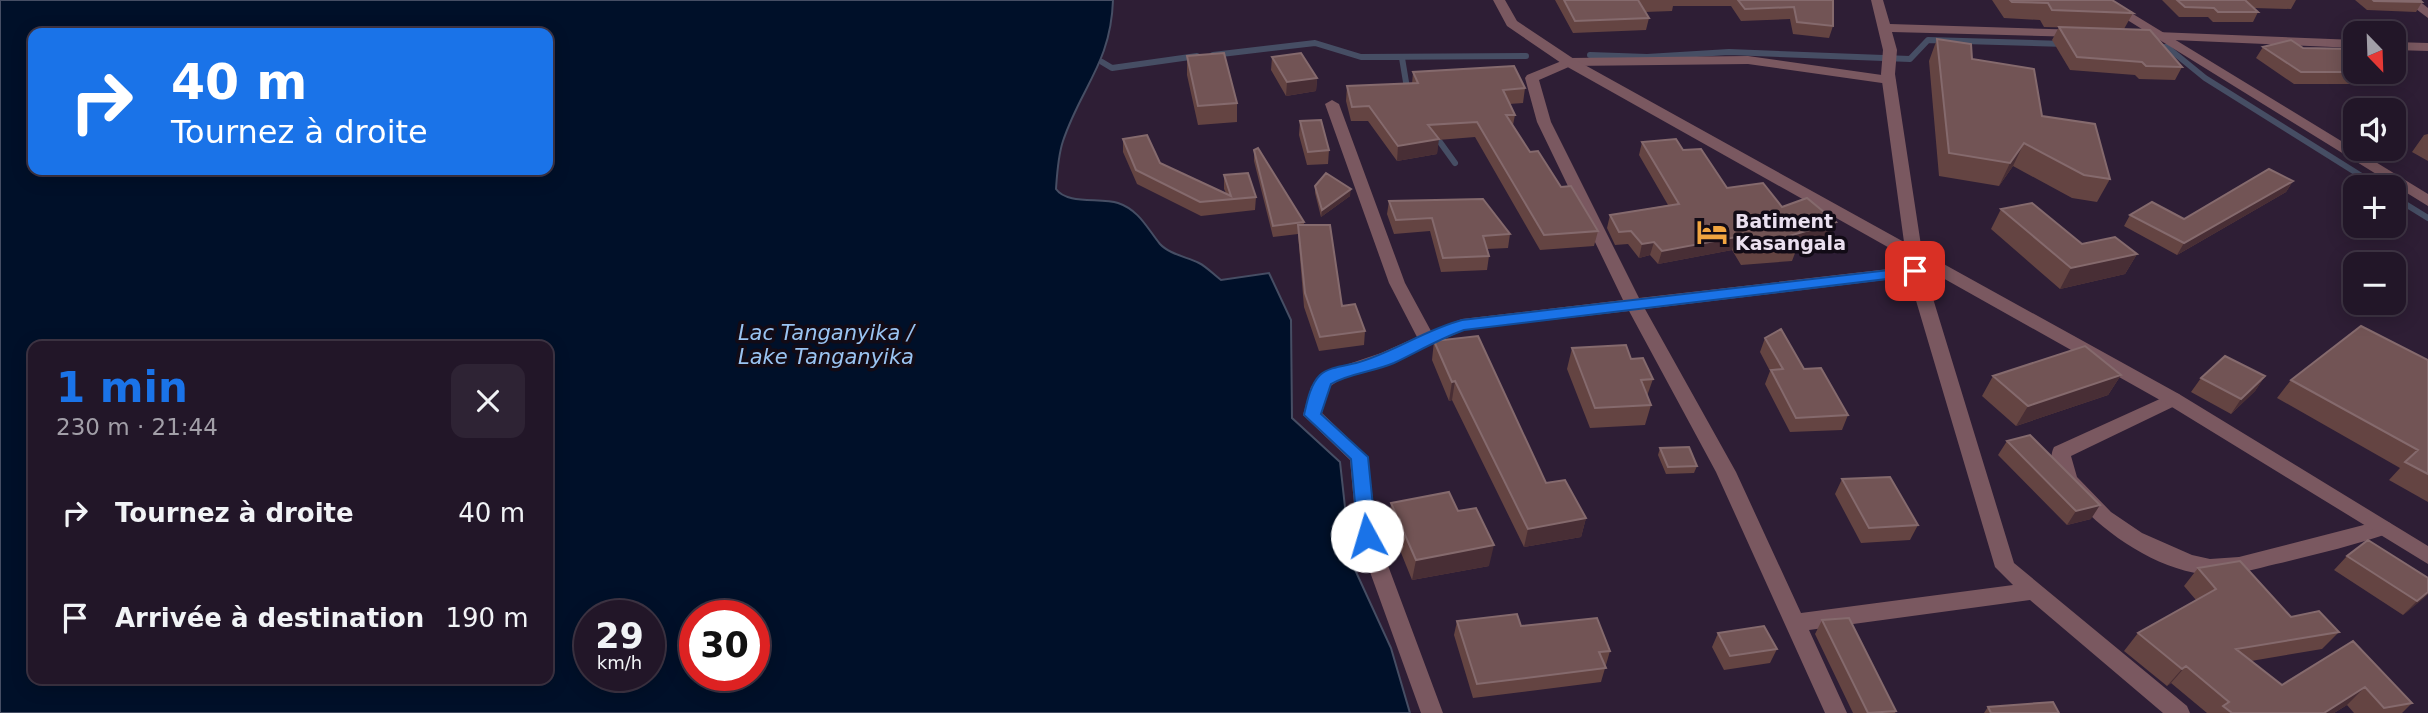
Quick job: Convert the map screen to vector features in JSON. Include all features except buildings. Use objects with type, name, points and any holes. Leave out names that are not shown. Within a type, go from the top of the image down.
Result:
[{"type":"street","points":[[1499,0],[1512,23],[1569,62],[1914,262],[2174,398],[2428,556]]},
{"type":"street","points":[[1877,0],[1890,50],[1889,77],[1914,262],[2005,567],[2179,713]]},
{"type":"street","points":[[2101,0],[2428,201]]},
{"type":"street","points":[[2410,0],[2428,14]]},
{"type":"street","points":[[1884,28],[2090,34]]},
{"type":"street","points":[[2117,34],[2343,43]]},
{"type":"street","points":[[2406,46],[2428,47]]},
{"type":"street","points":[[1836,713],[1726,472],[1633,303],[1544,122],[1532,78],[1569,62],[1748,60],[1889,77]]},
{"type":"street","points":[[1332,104],[1397,283],[1426,338]]},
{"type":"street","points":[[1432,713],[1367,536],[1359,457],[1312,415],[1318,391],[1325,380],[1337,373],[1386,360],[1426,338],[1462,325],[1914,262]]},
{"type":"street","points":[[2174,398],[2061,452],[2060,465],[2073,486],[2103,518],[2122,530],[2174,557],[2197,565],[2225,568],[2350,540],[2383,528]]},
{"type":"street","points":[[1795,623],[2033,591]]},
{"type":"water","name":"Lac Tanganyika / Lake Tanganyika","points":[[0,0],[1113,0],[1111,22],[1101,58],[1063,141],[1056,189],[1068,197],[1111,201],[1125,206],[1137,215],[1160,244],[1173,253],[1202,265],[1221,280],[1269,273],[1291,320],[1292,418],[1340,462],[1351,561],[1391,648],[1410,713],[0,713]]},
{"type":"waterway","points":[[1590,55],[1647,57],[1729,52],[1910,59],[1928,40],[2065,44]]},
{"type":"waterway","points":[[1213,55],[1315,43],[1361,57],[1526,56]]},
{"type":"waterway","points":[[2155,47],[2167,47],[2205,78],[2360,175]]},
{"type":"waterway","points":[[1102,62],[1112,68],[1197,56]]},
{"type":"waterway","points":[[1402,58],[1408,94]]},
{"type":"waterway","points":[[1432,131],[1455,163]]},
{"type":"waterway","points":[[2406,204],[2428,218]]},
{"type":"place","name":"Batiment Kasangala","points":[[1712,232]]},
{"type":"route","points":[[1367,536],[1359,457],[1312,415],[1318,391],[1325,380],[1337,373],[1386,360],[1426,338],[1462,325],[1915,271]]}]
